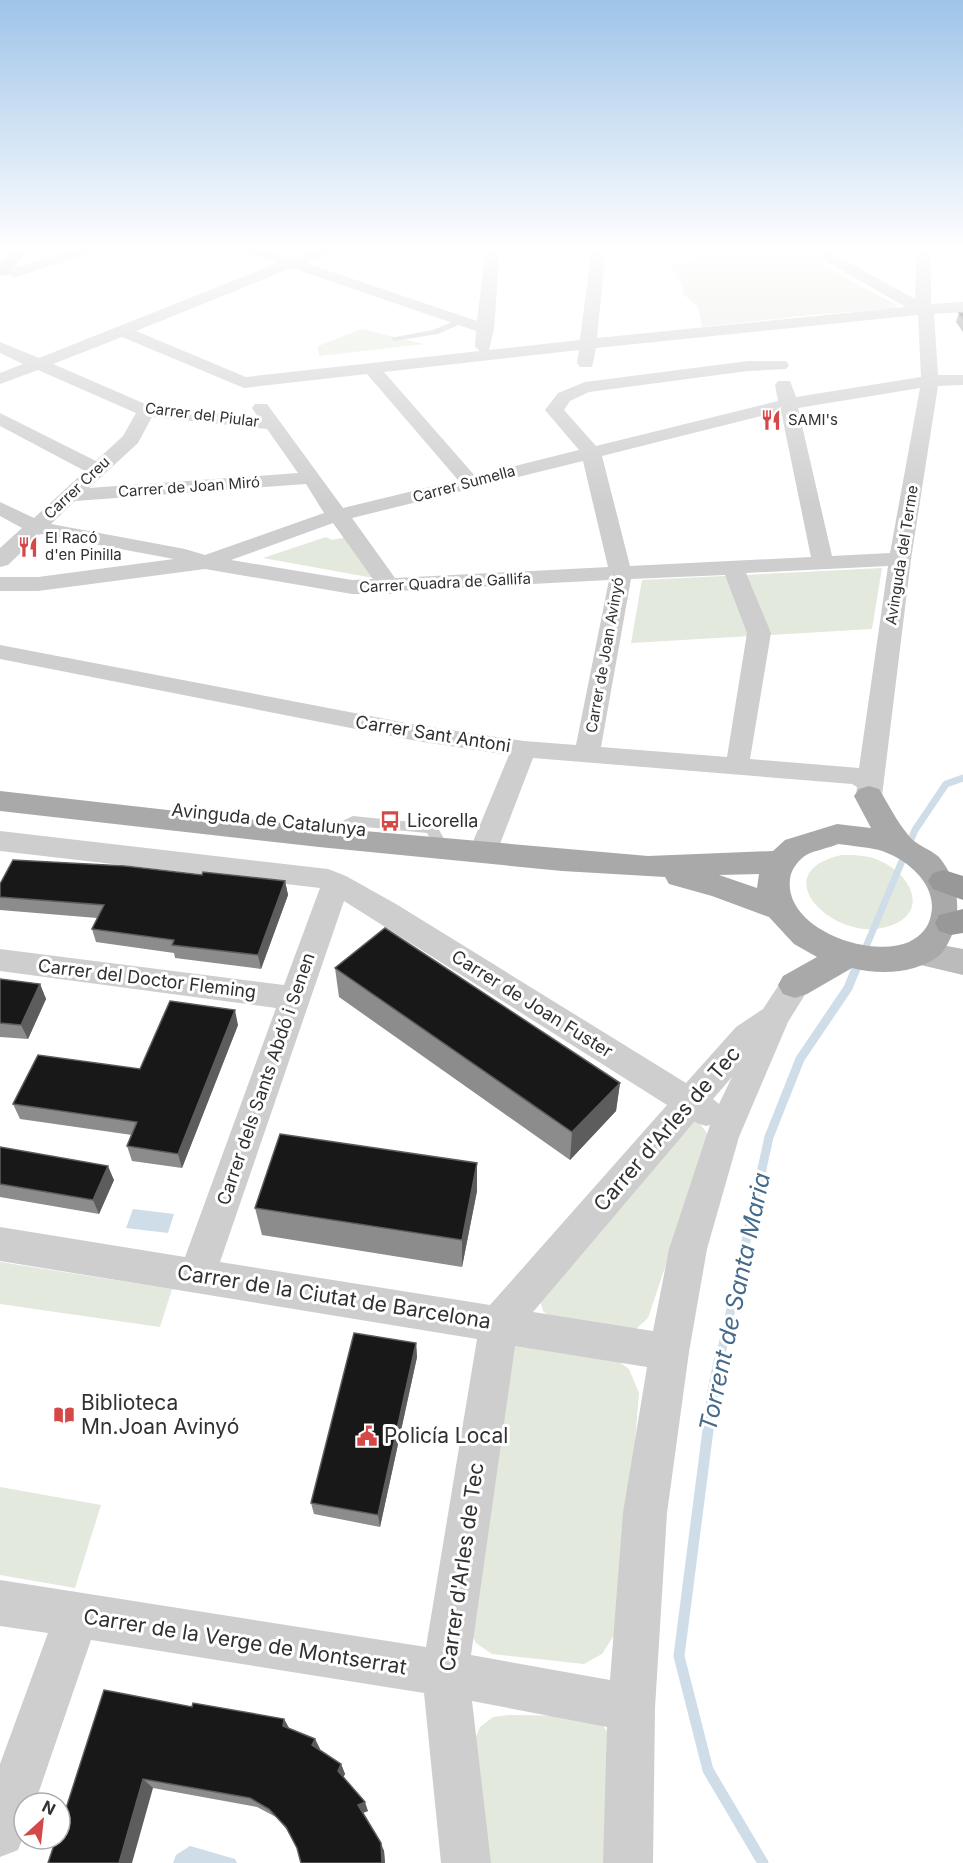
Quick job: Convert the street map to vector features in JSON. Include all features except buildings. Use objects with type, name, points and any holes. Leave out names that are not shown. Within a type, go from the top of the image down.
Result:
[{"type":"main road","points":[[837,834],[857,818],[870,789]]},
{"type":"main road","points":[[870,789],[884,824],[906,850]]},
{"type":"main road","name":"Avinguda de Catalunya","points":[[0,791],[486,844],[562,854],[591,861]]},
{"type":"main road","name":"Avinguda de Catalunya","points":[[0,801],[420,847],[591,861]]},
{"type":"main road","points":[[837,834],[863,836],[906,850],[930,865],[953,885],[952,902],[957,922],[940,940],[920,954],[898,959],[859,958],[823,948],[805,937],[788,922],[778,908],[772,892],[773,876],[778,862],[792,848],[812,839],[837,834]]},
{"type":"main road","points":[[591,861],[648,867],[778,862]]},
{"type":"main road","points":[[648,867],[721,887],[778,908]]},
{"type":"main road","points":[[784,1002],[805,937]]},
{"type":"main road","points":[[784,1002],[859,958]]},
{"type":"street","points":[[0,379],[118,333]]},
{"type":"street","points":[[128,333],[244,383],[687,333]]},
{"type":"street","points":[[481,357],[485,333]]},
{"type":"street","points":[[585,387],[589,333]]},
{"type":"street","points":[[779,333],[780,365],[823,564]]},
{"type":"street","name":"Avinguda del Terme","points":[[870,789],[900,559],[930,381],[925,333]]},
{"type":"street","name":"Carrer del Piular","points":[[0,347],[146,411],[273,424]]},
{"type":"street","points":[[591,452],[554,410],[564,397],[585,387],[748,366],[780,365]]},
{"type":"street","points":[[371,368],[470,482]]},
{"type":"street","name":"Carrer Sumella","points":[[0,584],[38,584],[205,562],[321,520],[788,404],[930,381],[963,380]]},
{"type":"street","points":[[244,383],[332,507],[336,517],[344,520],[390,587]]},
{"type":"street","name":"Carrer Creu","points":[[0,560],[67,496],[101,470],[131,439],[146,411]]},
{"type":"street","points":[[0,419],[134,486]]},
{"type":"street","name":"Carrer de Joan Avinyó","points":[[587,754],[621,575],[591,452]]},
{"type":"street","name":"Carrer de Joan Miró","points":[[67,496],[311,478]]},
{"type":"street","name":"Carrer Quadra de Gallifa","points":[[0,508],[36,527],[185,555],[205,562],[352,587],[390,587],[900,559]]},
{"type":"street","points":[[735,573],[759,633],[740,756]]},
{"type":"street","name":"Carrer Sant Antoni","points":[[0,652],[417,733],[525,749],[857,776],[870,789]]},
{"type":"street","points":[[486,844],[525,749]]},
{"type":"street","points":[[0,841],[318,876],[336,883]]},
{"type":"street","name":"Carrer dels Sants Abdó i Senen","points":[[197,1275],[293,998],[336,883]]},
{"type":"street","name":"Carrer de Joan Fuster","points":[[336,883],[689,1104],[728,1123]]},
{"type":"street","points":[[920,954],[963,962]]},
{"type":"street","name":"Carrer del Doctor Fleming","points":[[0,960],[293,998]]},
{"type":"street","name":"Carrer d'Arles de Tec","points":[[466,1863],[445,1672],[499,1323],[747,1036],[784,1002]]},
{"type":"street","name":"Carrer d'Arles de Tec","points":[[628,1863],[630,1708],[645,1512],[669,1352],[688,1249],[728,1123],[784,1002]]},
{"type":"street","name":"Carrer de la Ciutat de Barcelona","points":[[0,1244],[669,1352]]},
{"type":"street","name":"Carrer de la Verge de Montserrat","points":[[0,1603],[445,1672],[630,1708]]},
{"type":"street","points":[[0,1832],[77,1616]]},
{"type":"lane","points":[[394,338],[429,333]]},
{"type":"shaded area","points":[[352,333],[378,333],[424,344],[319,356],[318,346]]},
{"type":"shaded area","points":[[326,537],[332,540],[348,537],[379,579],[263,558]]},
{"type":"shaded area","points":[[882,568],[872,629],[631,643],[642,580]]},
{"type":"shaded area","points":[[842,855],[874,858],[891,867],[901,876],[912,896],[912,906],[907,915],[897,923],[882,928],[862,929],[843,924],[826,914],[814,902],[807,888],[808,875],[819,863]]},
{"type":"shaded area","points":[[699,1122],[709,1136],[648,1318],[636,1329],[552,1319],[543,1311],[540,1301],[686,1123]]},
{"type":"shaded area","points":[[133,1209],[174,1214],[168,1233],[126,1228]]},
{"type":"shaded area","points":[[0,1262],[172,1289],[160,1327],[0,1304]]},
{"type":"shaded area","points":[[511,1343],[611,1356],[629,1369],[639,1393],[620,1626],[602,1654],[584,1664],[492,1654],[476,1643],[464,1621]]},
{"type":"shaded area","points":[[0,1487],[101,1505],[75,1588],[0,1575]]},
{"type":"shaded area","points":[[571,1716],[601,1723],[612,1738],[611,1863],[476,1863],[472,1746],[480,1727],[493,1717]]},
{"type":"shaded area","points":[[190,1846],[235,1859],[237,1863],[173,1863],[176,1855]]},
{"type":"waterway","name":"Torrent de Santa Maria","points":[[855,973],[915,830],[946,784],[963,778]]},
{"type":"waterway","name":"Torrent de Santa Maria","points":[[719,1363],[769,1137],[800,1059],[848,988],[855,971]]},
{"type":"waterway","name":"Torrent de Santa Maria","points":[[719,1361],[713,1391],[679,1656],[708,1770],[763,1863]]},
{"type":"place","name":"SAMI's","points":[[771,420]]},
{"type":"place","name":"El Racó d'en Pinilla","points":[[28,547]]},
{"type":"place","name":"Licorella","points":[[390,821]]},
{"type":"place","name":"Biblioteca Mn.Joan Avinyó","points":[[64,1415]]},
{"type":"place","name":"Policía Local","points":[[367,1436]]}]
